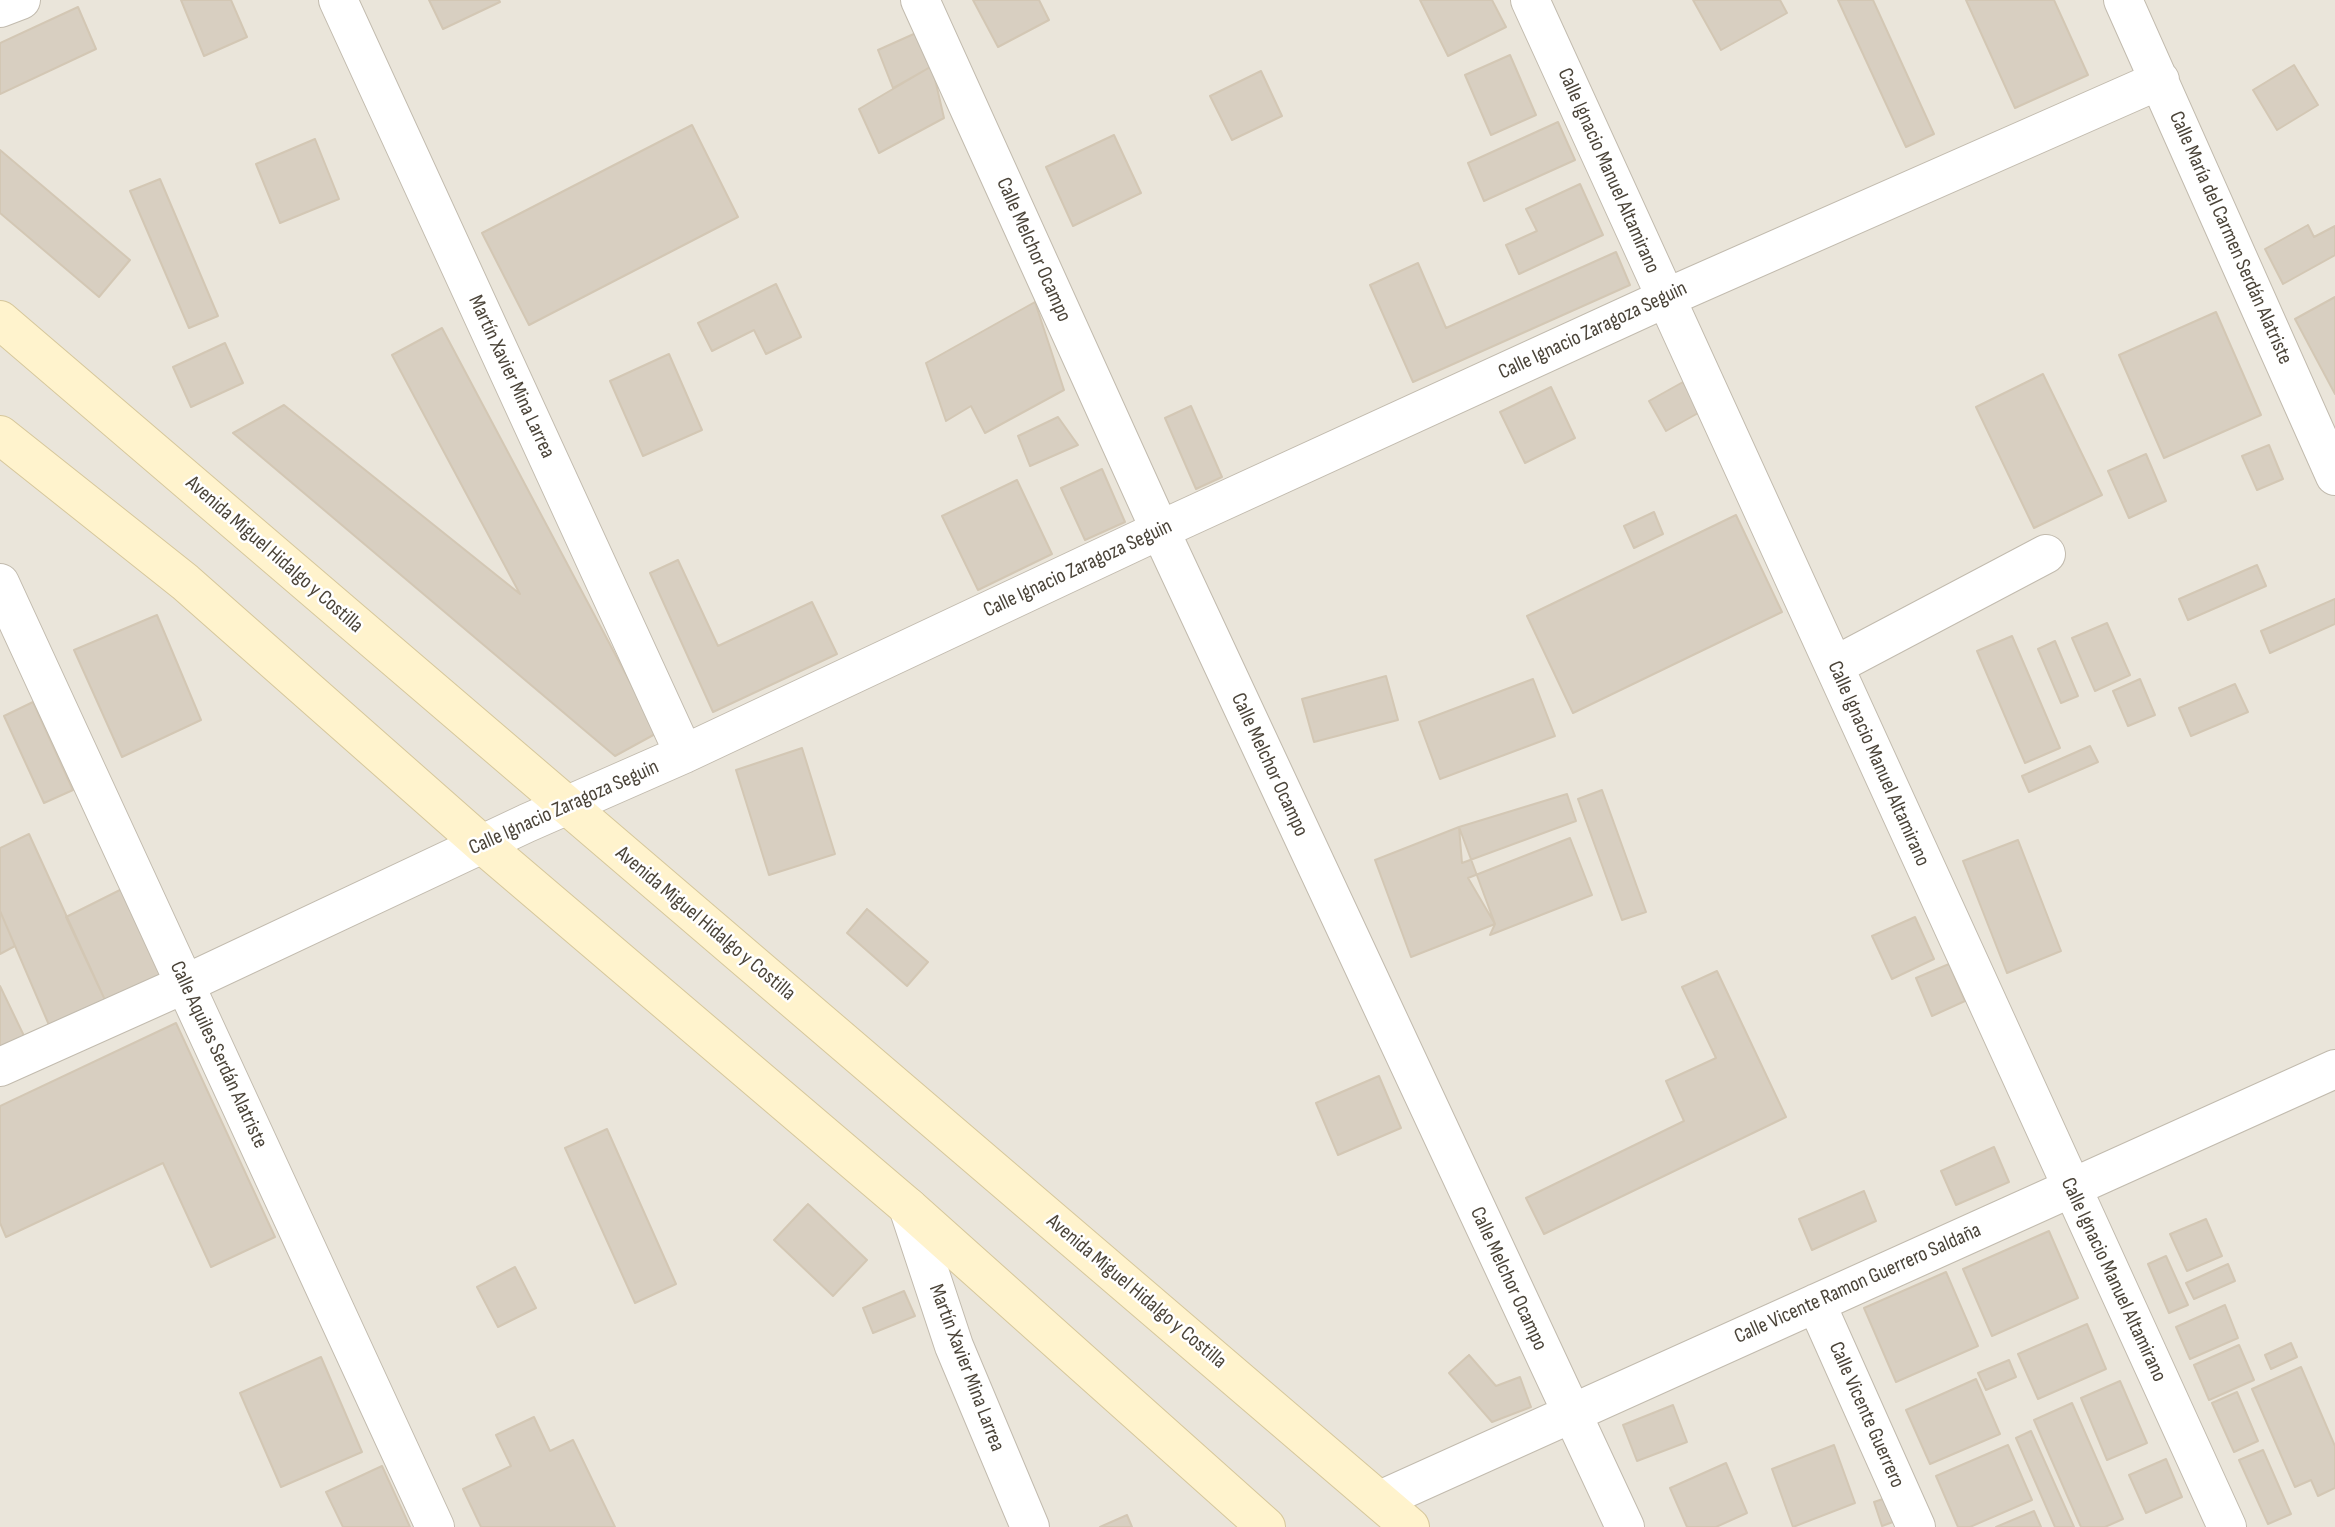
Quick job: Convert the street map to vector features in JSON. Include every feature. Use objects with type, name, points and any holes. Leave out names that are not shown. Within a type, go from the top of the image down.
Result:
[{"type":"main road","name":"Avenida Miguel Hidalgo y Costilla","points":[[0,320],[1410,1527]]},
{"type":"main road","points":[[0,435],[185,582],[482,845],[908,1207],[1266,1527]]},
{"type":"street","points":[[0,9],[21,0]]},
{"type":"street","name":"Martín Xavier Mina Larrea","points":[[338,0],[684,754]]},
{"type":"street","name":"Calle Melchor Ocampo","points":[[920,0],[1160,530],[1625,1527]]},
{"type":"street","name":"Calle Ignacio Manuel Altamirano","points":[[1531,0],[2227,1527]]},
{"type":"street","name":"Calle María del Carmen Serdán Alatriste","points":[[2123,0],[2335,476]]},
{"type":"street","name":"Calle Ignacio Zaragoza Seguin","points":[[0,1067],[684,754],[1160,530],[1666,298],[2160,80]]},
{"type":"street","points":[[1834,666],[2046,554]]},
{"type":"street","name":"Calle Aquiles Serdán Alatriste","points":[[0,583],[435,1527]]},
{"type":"street","name":"Calle Vicente Ramon Guerrero Saldaña","points":[[1380,1500],[2335,1069]]},
{"type":"street","name":"Martín Xavier Mina Larrea","points":[[908,1207],[954,1346],[1030,1527]]},
{"type":"street","name":"Calle Vicente Guerrero","points":[[1816,1303],[1916,1527]]},
{"type":"shaded area","points":[[0,0],[2335,0],[2335,1527],[0,1527]]},
{"type":"building","points":[[181,0],[231,0],[247,37],[204,56]]},
{"type":"building","points":[[429,0],[499,0],[500,2],[443,29]]},
{"type":"building","points":[[973,0],[1039,0],[1049,20],[998,47]]},
{"type":"building","points":[[1420,0],[1492,0],[1506,27],[1448,56]]},
{"type":"building","points":[[1693,0],[1780,0],[1787,13],[1721,50]]},
{"type":"building","points":[[1838,0],[1873,0],[1934,134],[1906,147]]},
{"type":"building","points":[[1966,0],[2054,0],[2088,75],[2015,108]]},
{"type":"building","points":[[78,7],[96,49],[0,94],[0,43]]},
{"type":"building","points":[[916,33],[932,66],[893,88],[878,50]]},
{"type":"building","points":[[1510,55],[1536,115],[1491,135],[1465,75]]},
{"type":"building","points":[[2294,65],[2318,105],[2277,130],[2253,90]]},
{"type":"building","points":[[932,66],[944,118],[879,153],[859,109]]},
{"type":"building","points":[[1261,71],[1282,116],[1232,140],[1210,96]]},
{"type":"building","points":[[1558,122],[1575,160],[1484,201],[1468,163]]},
{"type":"building","points":[[692,125],[738,217],[529,325],[482,233]]},
{"type":"building","points":[[1114,135],[1141,193],[1073,226],[1046,167]]},
{"type":"building","points":[[315,139],[339,199],[280,223],[256,164]]},
{"type":"building","points":[[0,150],[130,260],[99,297],[0,213]]},
{"type":"building","points":[[160,179],[218,316],[189,328],[130,191]]},
{"type":"building","points":[[1580,184],[1603,235],[1519,274],[1506,245],[1537,231],[1526,209]]},
{"type":"building","points":[[2308,225],[2314,237],[2335,226],[2335,255],[2283,284],[2265,249]]},
{"type":"building","points":[[1616,252],[1630,285],[1413,382],[1370,285],[1418,263],[1446,328]]},
{"type":"building","points":[[776,284],[801,337],[766,354],[754,330],[712,351],[698,323]]},
{"type":"building","points":[[2335,297],[2335,394],[2295,319]]},
{"type":"building","points":[[1035,302],[1064,390],[985,433],[971,406],[946,421],[926,363]]},
{"type":"building","points":[[2216,312],[2261,415],[2164,458],[2119,355]]},
{"type":"building","points":[[442,328],[657,733],[615,756],[233,433],[284,405],[520,594],[392,355]]},
{"type":"building","points":[[225,343],[243,383],[191,407],[173,367]]},
{"type":"building","points":[[669,354],[702,430],[643,456],[610,381]]},
{"type":"building","points":[[2043,374],[2102,495],[2034,528],[1976,407]]},
{"type":"building","points":[[1683,382],[1700,412],[1666,431],[1649,401]]},
{"type":"building","points":[[1551,387],[1575,438],[1525,463],[1500,412]]},
{"type":"building","points":[[1191,406],[1222,477],[1196,489],[1165,418]]},
{"type":"building","points":[[1058,417],[1078,445],[1030,466],[1018,436]]},
{"type":"building","points":[[2269,445],[2283,479],[2257,490],[2242,456]]},
{"type":"building","points":[[2146,454],[2166,501],[2129,518],[2108,471]]},
{"type":"building","points":[[1102,469],[1125,522],[1085,540],[1061,488]]},
{"type":"building","points":[[1017,480],[1052,554],[978,590],[942,516]]},
{"type":"building","points":[[1654,512],[1663,534],[1634,548],[1624,526]]},
{"type":"building","points":[[1736,515],[1782,612],[1573,713],[1527,616]]},
{"type":"building","points":[[678,560],[718,646],[812,602],[837,654],[713,712],[650,573]]},
{"type":"building","points":[[2257,565],[2266,586],[2188,620],[2179,599]]},
{"type":"building","points":[[2335,599],[2335,624],[2270,653],[2261,631]]},
{"type":"building","points":[[157,615],[201,720],[122,757],[74,650]]},
{"type":"building","points":[[2107,623],[2130,675],[2095,691],[2072,638]]},
{"type":"building","points":[[2012,636],[2060,748],[2025,763],[1977,651]]},
{"type":"building","points":[[2055,641],[2078,696],[2061,703],[2038,649]]},
{"type":"building","points":[[1386,676],[1398,720],[1314,742],[1302,699]]},
{"type":"building","points":[[1533,679],[1555,736],[1440,779],[1419,722]]},
{"type":"building","points":[[2140,679],[2155,715],[2128,726],[2113,691]]},
{"type":"building","points":[[2235,684],[2248,712],[2191,736],[2179,708]]},
{"type":"building","points":[[33,702],[73,790],[44,803],[4,716]]},
{"type":"building","points":[[2090,746],[2098,762],[2029,792],[2022,776]]},
{"type":"building","points":[[802,748],[835,854],[769,875],[736,770]]},
{"type":"building","points":[[1602,790],[1646,912],[1622,920],[1578,799]]},
{"type":"building","points":[[1567,794],[1576,821],[1462,863],[1459,827]]},
{"type":"building","points":[[1459,827],[1495,924],[1411,957],[1375,860]]},
{"type":"building","points":[[29,834],[105,1000],[49,1025],[0,911],[0,848]]},
{"type":"building","points":[[1570,838],[1592,895],[1490,935],[1495,924],[1468,878]]},
{"type":"building","points":[[2018,840],[2061,951],[2007,973],[1963,861]]},
{"type":"building","points":[[124,888],[166,972],[105,1000],[66,917]]},
{"type":"building","points":[[867,909],[928,962],[907,986],[847,933]]},
{"type":"building","points":[[0,911],[15,946],[0,954]]},
{"type":"building","points":[[1915,917],[1934,959],[1892,979],[1872,936]]},
{"type":"building","points":[[1949,964],[1965,1001],[1932,1016],[1916,978]]},
{"type":"building","points":[[1717,971],[1786,1117],[1544,1234],[1526,1198],[1684,1121],[1666,1081],[1716,1058],[1682,987]]},
{"type":"building","points":[[0,986],[25,1038],[0,1050]]},
{"type":"building","points":[[176,1023],[275,1237],[211,1267],[163,1163],[6,1237],[0,1223],[0,1106]]},
{"type":"building","points":[[1379,1076],[1401,1128],[1338,1155],[1316,1103]]},
{"type":"building","points":[[607,1129],[676,1284],[635,1303],[565,1148]]},
{"type":"building","points":[[1994,1147],[2009,1182],[1956,1205],[1941,1171]]},
{"type":"building","points":[[1864,1191],[1876,1221],[1812,1250],[1799,1219]]},
{"type":"building","points":[[808,1204],[867,1260],[833,1296],[774,1240]]},
{"type":"building","points":[[2206,1219],[2222,1256],[2187,1271],[2170,1234]]},
{"type":"building","points":[[2049,1231],[2078,1298],[1992,1336],[1963,1269]]},
{"type":"building","points":[[2166,1256],[2188,1305],[2169,1313],[2148,1264]]},
{"type":"building","points":[[2228,1264],[2235,1281],[2194,1299],[2186,1283]]},
{"type":"building","points":[[515,1267],[536,1308],[498,1327],[477,1287]]},
{"type":"building","points":[[1946,1272],[1978,1346],[1896,1382],[1864,1308]]},
{"type":"building","points":[[904,1291],[915,1316],[873,1333],[863,1308]]},
{"type":"building","points":[[2225,1305],[2238,1338],[2190,1359],[2176,1327]]},
{"type":"building","points":[[2087,1324],[2106,1369],[2038,1399],[2018,1354]]},
{"type":"building","points":[[2291,1343],[2297,1357],[2271,1369],[2265,1355]]},
{"type":"building","points":[[2239,1345],[2254,1380],[2209,1400],[2194,1365]]},
{"type":"building","points":[[1469,1355],[1496,1386],[1520,1377],[1531,1407],[1492,1422],[1449,1373]]},
{"type":"building","points":[[321,1357],[362,1452],[281,1487],[240,1393]]},
{"type":"building","points":[[2009,1360],[2016,1377],[1986,1390],[1978,1373]]},
{"type":"building","points":[[2301,1367],[2335,1446],[2335,1488],[2318,1496],[2311,1480],[2295,1487],[2252,1389]]},
{"type":"building","points":[[1976,1379],[2000,1434],[1930,1464],[1906,1410]]},
{"type":"building","points":[[2120,1381],[2147,1443],[2107,1460],[2081,1398]]},
{"type":"building","points":[[2237,1392],[2258,1441],[2234,1452],[2212,1403]]},
{"type":"building","points":[[2072,1403],[2123,1519],[2105,1527],[2081,1527],[2034,1420]]},
{"type":"building","points":[[1673,1405],[1687,1442],[1637,1461],[1623,1425]]},
{"type":"building","points":[[534,1417],[550,1451],[573,1440],[615,1527],[481,1527],[463,1489],[511,1466],[496,1435]]},
{"type":"building","points":[[2031,1431],[2074,1527],[2055,1527],[2016,1438]]},
{"type":"building","points":[[1834,1445],[1855,1503],[1793,1527],[1772,1469]]},
{"type":"building","points":[[2008,1445],[2032,1500],[1970,1527],[1958,1527],[1936,1476]]},
{"type":"building","points":[[2263,1450],[2291,1514],[2268,1524],[2239,1460]]},
{"type":"building","points":[[2166,1459],[2182,1497],[2146,1513],[2129,1475]]},
{"type":"building","points":[[1726,1463],[1747,1513],[1716,1527],[1687,1527],[1670,1488]]},
{"type":"building","points":[[382,1466],[410,1527],[343,1527],[326,1492]]},
{"type":"building","points":[[1895,1495],[1904,1518],[1882,1526],[1874,1502]]},
{"type":"building","points":[[2034,1511],[2041,1527],[1996,1527]]},
{"type":"building","points":[[1127,1515],[1132,1527],[1100,1527]]}]
